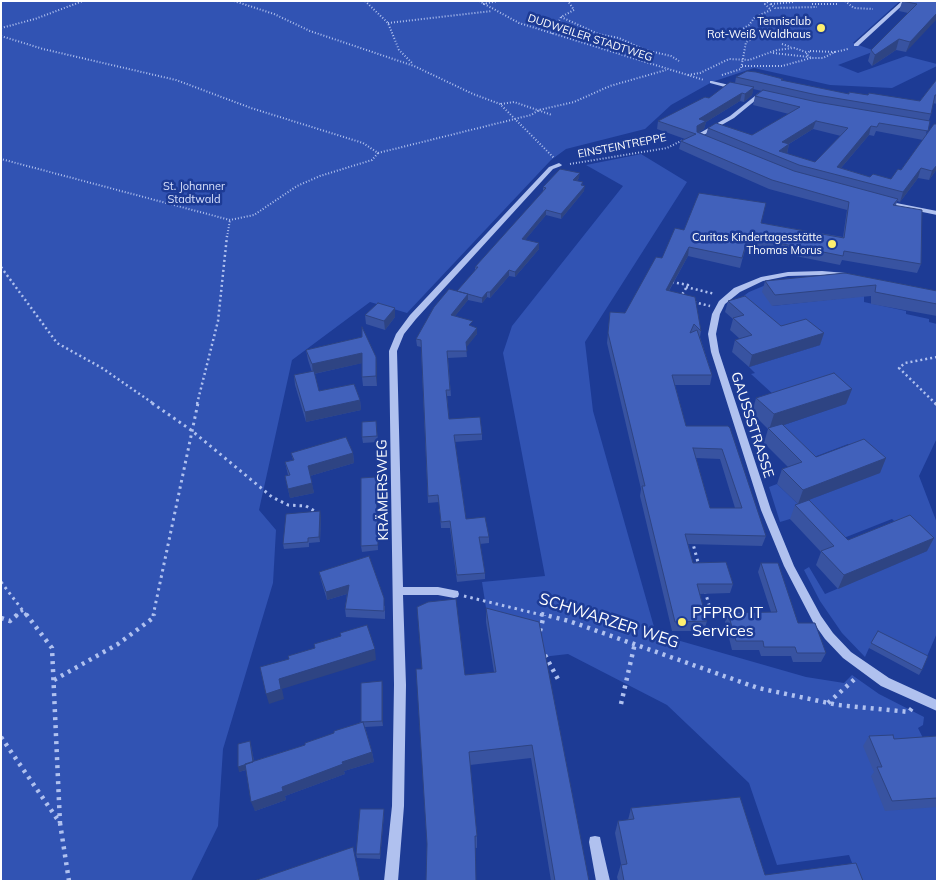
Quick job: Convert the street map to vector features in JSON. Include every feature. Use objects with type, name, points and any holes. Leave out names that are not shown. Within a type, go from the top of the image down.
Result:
[{"type":"street","points":[[856,45],[905,1]]},
{"type":"street","points":[[711,80],[741,89]]},
{"type":"street","points":[[750,92],[769,96]]},
{"type":"street","points":[[709,143],[698,137],[732,117],[760,94]]},
{"type":"street","name":"KRÄMERSWEG","points":[[391,881],[398,806],[399,590],[393,351],[400,334],[413,316],[551,168],[559,164]]},
{"type":"street","points":[[880,202],[937,213]]},
{"type":"street","name":"GAUSSSTRASSE","points":[[854,277],[822,273],[773,276],[747,284],[728,297],[719,308],[713,323],[712,334],[717,360],[756,483],[778,540],[817,619],[829,636],[847,655],[866,669],[917,698],[937,706]]},
{"type":"street","points":[[399,590],[438,591],[454,594]]},
{"type":"street","points":[[595,842],[603,881]]},
{"type":"path","points":[[1,28],[35,19],[83,1]]},
{"type":"path","points":[[234,1],[274,14],[310,31],[414,66],[473,94],[500,104],[559,164]]},
{"type":"path","points":[[366,1],[388,22],[399,50],[414,66]]},
{"type":"path","name":"DUDWEILER STADTWEG","points":[[479,1],[493,11],[552,34],[700,79],[700,73]]},
{"type":"path","points":[[483,4],[498,1]]},
{"type":"path","points":[[552,34],[561,16],[574,10],[568,1]]},
{"type":"path","points":[[845,1],[854,8],[873,9]]},
{"type":"path","points":[[769,2],[775,8],[818,7],[810,2]]},
{"type":"path","points":[[742,66],[746,42],[750,38],[741,30],[749,25],[755,17],[771,10],[765,4],[769,2],[794,2]]},
{"type":"path","points":[[812,4],[838,4]]},
{"type":"path","points":[[388,22],[493,11]]},
{"type":"path","points":[[561,16],[577,26],[598,34],[619,38],[645,50],[671,56],[679,61]]},
{"type":"path","points":[[1,36],[44,49],[176,80],[251,108],[363,144],[378,154]]},
{"type":"path","points":[[772,52],[810,57],[828,57],[835,52],[820,50],[806,52],[782,44]]},
{"type":"path","points":[[688,76],[700,73],[729,59],[750,60],[772,52],[794,48]]},
{"type":"path","points":[[806,52],[810,57]]},
{"type":"path","points":[[714,75],[730,73],[742,66],[782,66],[810,57]]},
{"type":"path","points":[[1,159],[230,220],[254,215],[297,186],[320,176],[372,160],[378,154],[530,115],[538,110],[574,102],[610,86],[666,70]]},
{"type":"path","points":[[705,80],[711,80]]},
{"type":"path","points":[[500,104],[514,102],[552,115]]},
{"type":"path","name":"EINSTEINTREPPE","points":[[559,164],[586,164],[667,148],[687,138]]},
{"type":"path","points":[[54,680],[118,644],[153,618],[191,430],[218,321],[225,247],[230,220]]},
{"type":"path","points":[[1,267],[57,343],[102,368],[191,430],[272,497],[288,505],[306,506],[316,512]]},
{"type":"path","points":[[672,282],[688,285],[680,298]]},
{"type":"path","points":[[686,288],[728,297]]},
{"type":"path","points":[[675,297],[719,308]]},
{"type":"path","points":[[937,357],[905,363],[899,368],[937,405]]},
{"type":"path","points":[[691,536],[700,571]]},
{"type":"path","points":[[1,582],[52,648],[60,823],[69,881]]},
{"type":"path","points":[[704,588],[709,605]]},
{"type":"path","name":"SCHWARZER WEG","points":[[454,594],[544,615],[635,643],[758,688],[827,703],[909,712],[917,698]]},
{"type":"path","points":[[1,618],[10,621],[23,610]]},
{"type":"path","points":[[542,639],[540,630],[544,615]]},
{"type":"path","points":[[621,704],[635,643]]},
{"type":"path","points":[[544,648],[546,657],[560,683]]},
{"type":"path","points":[[827,703],[866,669]]},
{"type":"path","points":[[1,737],[60,823]]},
{"type":"green space","name":"St. Johanner Stadtwald","points":[[1,1],[900,1],[853,43],[875,51],[838,65],[858,73],[906,56],[937,64],[937,66],[892,88],[830,85],[754,68],[712,82],[671,105],[645,129],[566,149],[551,160],[407,313],[370,302],[292,360],[259,510],[276,530],[273,583],[223,749],[218,826],[191,881],[1,881]]},
{"type":"green space","points":[[641,154],[687,182],[585,342],[593,411],[656,634],[806,677],[844,683],[852,675],[879,694],[924,717],[923,725],[918,728],[923,738],[937,807],[937,881],[859,881],[849,855],[777,865],[749,783],[667,705],[568,654],[542,657],[536,625],[486,608],[482,582],[545,576],[503,353],[512,326],[623,186],[586,165]]},
{"type":"green space","points":[[773,282],[772,306],[864,296],[864,302],[906,311],[906,314],[929,319],[929,322],[937,324],[937,438],[919,476],[937,523],[937,633],[925,661],[869,648],[865,657],[842,633],[820,601],[804,570],[809,567],[825,594],[927,551],[892,519],[831,543],[790,519],[780,522],[769,487],[777,484],[798,504],[879,473],[848,444],[801,462],[769,430],[845,404],[774,395],[751,374],[755,373],[749,367],[820,345],[753,337],[734,303],[749,292]]},
{"type":"building","points":[[902,1],[937,1],[937,13],[910,42],[899,39],[875,55],[871,50],[917,4]]},
{"type":"building","points":[[747,71],[849,94],[849,92],[868,95],[869,93],[920,101],[937,79],[937,95],[935,95],[931,114],[817,95],[736,77]]},
{"type":"building","points":[[730,82],[754,87],[745,94],[742,93],[699,119],[706,121],[697,126],[697,132],[794,171],[898,199],[893,205],[922,210],[921,264],[844,251],[843,256],[748,237],[742,258],[689,247],[666,290],[695,297],[701,331],[694,324],[690,333],[697,330],[712,375],[672,375],[686,426],[728,426],[730,428],[766,536],[685,534],[693,563],[726,562],[733,584],[697,584],[707,621],[675,622],[608,333],[610,312],[625,313],[656,257],[662,258],[675,228],[684,230],[699,193],[766,203],[761,223],[844,238],[849,202],[772,180],[681,141],[696,134],[658,121],[705,97],[709,98]],"holes":[[[693,448],[722,449],[742,508],[710,508]]]},
{"type":"building","points":[[763,90],[817,102],[930,121],[928,131],[879,123],[877,127],[871,126],[837,167],[870,177],[873,174],[891,179],[898,169],[901,170],[934,124],[937,124],[937,165],[932,171],[921,168],[903,192],[799,165],[708,128],[716,123],[752,135],[800,107],[755,96]],"holes":[[[816,121],[848,128],[815,162],[779,151],[789,144],[782,142]]]},
{"type":"building","points":[[560,169],[580,173],[573,180],[583,182],[581,185],[585,186],[561,214],[546,210],[522,239],[539,243],[515,272],[509,270],[490,292],[487,292],[482,298],[457,291],[478,267],[475,267],[546,188],[543,187]]},
{"type":"building","points":[[845,273],[937,291],[937,304],[875,292],[876,285],[775,295],[765,281]]},
{"type":"building","points":[[449,289],[468,294],[451,315],[473,321],[469,325],[477,328],[466,342],[467,351],[447,351],[450,390],[446,390],[449,419],[480,417],[482,434],[454,435],[466,519],[485,517],[489,537],[479,537],[485,573],[457,575],[450,521],[441,522],[438,495],[428,496],[421,340],[416,339],[434,307]]},
{"type":"building","points":[[745,296],[781,326],[806,319],[824,333],[752,355],[735,340],[752,335],[733,318],[744,315],[728,301]]},
{"type":"building","points":[[378,303],[395,308],[384,321],[365,315]]},
{"type":"building","points":[[362,327],[376,357],[376,376],[362,377],[362,353],[312,364],[306,350],[362,337]]},
{"type":"building","points":[[314,371],[319,391],[354,384],[360,400],[305,412],[294,375]]},
{"type":"building","points":[[834,373],[852,389],[774,414],[756,398]]},
{"type":"building","points":[[376,421],[377,436],[362,437],[362,422]]},
{"type":"building","points":[[782,424],[816,457],[864,439],[886,458],[803,490],[782,469],[802,462],[768,428]]},
{"type":"building","points":[[346,437],[353,453],[308,466],[312,483],[288,489],[285,476],[290,475],[285,462],[294,460],[291,453]]},
{"type":"building","points":[[376,477],[378,545],[361,546],[361,478]]},
{"type":"building","points":[[809,500],[848,540],[910,515],[934,538],[844,575],[821,551],[834,546],[795,505]]},
{"type":"building","points":[[320,511],[319,537],[308,538],[308,542],[283,544],[286,514]]},
{"type":"building","points":[[369,556],[384,598],[384,611],[345,609],[349,585],[326,592],[319,572]]},
{"type":"building","points":[[761,563],[778,563],[798,623],[815,623],[826,653],[797,653],[795,647],[764,647],[763,641],[736,641],[728,613],[777,612]]},
{"type":"building","points":[[456,599],[465,675],[496,672],[486,608],[539,622],[589,881],[555,881],[532,745],[469,752],[477,836],[475,836],[476,881],[426,881],[427,844],[416,669],[422,669],[417,607],[428,602]]},
{"type":"building","points":[[367,625],[375,649],[279,679],[281,689],[266,694],[260,667],[289,659],[288,656],[315,648],[314,644],[341,636],[340,633]]},
{"type":"building","points":[[878,631],[928,656],[922,670],[871,643]]},
{"type":"building","points":[[382,681],[382,721],[361,722],[361,683]]},
{"type":"building","points":[[363,722],[372,752],[342,762],[343,764],[282,787],[283,791],[251,802],[245,764],[305,745],[305,743],[334,733],[334,731]]},
{"type":"building","points":[[893,735],[894,739],[937,736],[937,798],[892,801],[877,767],[882,767],[869,736]]},
{"type":"building","points":[[250,741],[253,762],[238,767],[238,744]]},
{"type":"building","points":[[740,797],[765,875],[856,863],[863,881],[624,881],[621,865],[627,864],[618,821],[634,819],[631,808]]},
{"type":"building","points":[[360,809],[384,809],[380,854],[356,854]]},
{"type":"building","points":[[353,847],[360,881],[254,881]]},
{"type":"place","name":"Tennisclub Rot-Weiß Waldhaus","points":[[821,28]]},
{"type":"place","name":"Caritas Kindertagesstätte Thomas Morus","points":[[832,244]]},
{"type":"place","name":"PFPRO IT Services","points":[[682,622]]}]
